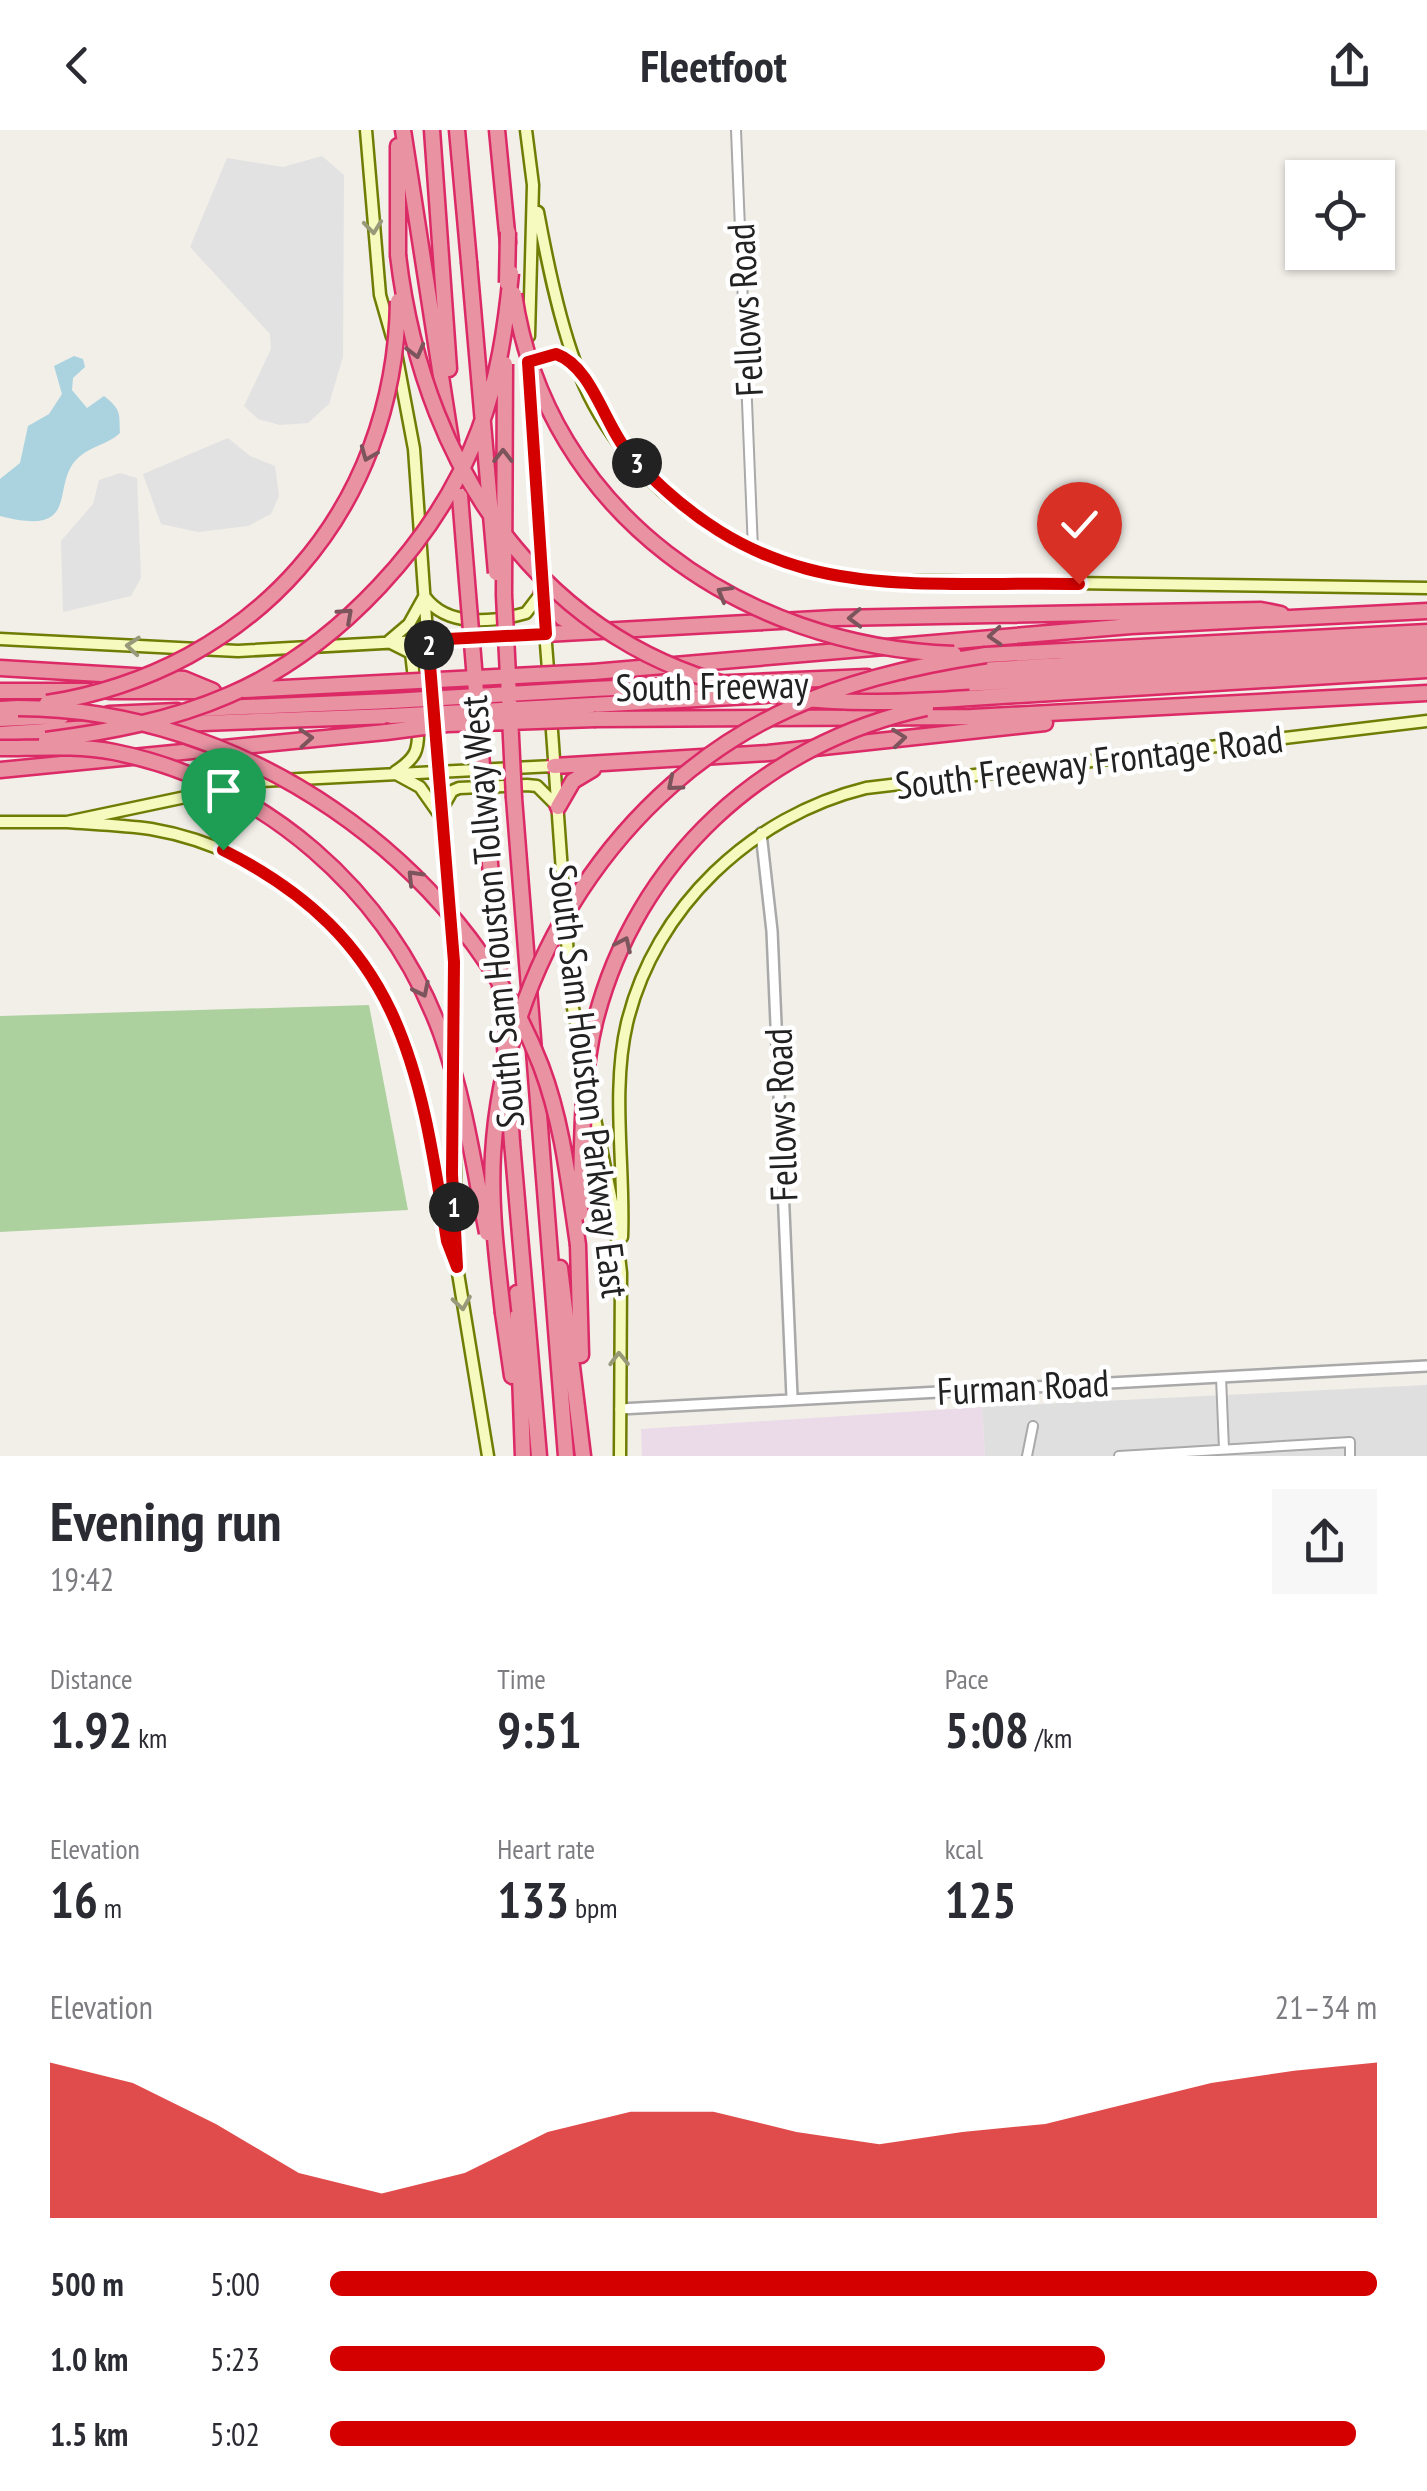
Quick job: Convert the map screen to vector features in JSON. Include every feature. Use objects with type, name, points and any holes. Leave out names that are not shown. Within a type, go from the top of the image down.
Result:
[{"type":"highway","points":[[18,708],[124,685],[182,661],[248,618],[304,562],[350,495],[379,425],[394,362],[401,130]]},
{"type":"highway","points":[[401,130],[433,266]]},
{"type":"highway","points":[[432,130],[433,266]]},
{"type":"highway","name":"South Sam Houston Tollway West","points":[[457,130],[543,1152]]},
{"type":"highway","points":[[501,130],[508,232],[504,594],[514,798]]},
{"type":"highway","points":[[501,130],[511,274],[526,346],[558,423],[600,487],[666,555],[743,604],[828,636],[893,650],[986,655]]},
{"type":"highway","points":[[398,255],[404,306],[417,357],[451,452],[509,544],[562,596],[625,640],[735,686],[814,700],[970,698],[1427,670]]},
{"type":"highway","name":"South Sam Houston Tollway West","points":[[433,266],[460,496],[512,1142]]},
{"type":"highway","points":[[0,746],[118,729],[230,694],[304,650],[360,603],[424,530],[479,430],[495,377],[511,274]]},
{"type":"highway","points":[[542,592],[562,618],[588,631]]},
{"type":"highway","points":[[546,634],[963,614],[1260,610],[1302,619]]},
{"type":"highway","name":"South Freeway","points":[[0,691],[213,691],[698,667],[903,643],[1074,630],[1427,612]]},
{"type":"highway","points":[[522,1456],[492,1192],[503,1082],[538,964],[574,900],[609,852],[669,787],[716,751],[789,708],[895,671],[986,655],[1427,632]]},
{"type":"highway","points":[[594,704],[1427,644]]},
{"type":"highway","points":[[0,719],[594,704],[1427,658]]},
{"type":"highway","points":[[0,668],[184,680],[213,691]]},
{"type":"highway","name":"South Freeway","points":[[0,770],[386,732],[594,704],[972,717],[1427,694]]},
{"type":"highway","points":[[585,1456],[578,1246],[584,1109],[594,1026],[624,942],[672,862],[736,795],[786,761],[861,725],[970,698]]},
{"type":"highway","points":[[0,708],[51,708],[117,719],[224,751],[300,788],[392,854],[455,922],[517,1014],[550,1093],[578,1246]]},
{"type":"highway","points":[[0,734],[392,708]]},
{"type":"highway","points":[[554,766],[768,753],[1175,709]]},
{"type":"highway","points":[[0,746],[110,752],[213,784],[276,820],[348,883],[413,972],[442,1035],[463,1109],[503,1312]]},
{"type":"highway","points":[[558,807],[581,774],[611,762]]},
{"type":"highway","points":[[512,1142],[522,1456]]},
{"type":"highway","points":[[512,1142],[539,1456]]},
{"type":"highway","points":[[543,1152],[585,1456]]},
{"type":"highway","points":[[543,1152],[566,1456]]},
{"type":"main road","points":[[366,130],[380,295],[399,364],[414,450],[439,814],[454,962],[452,1174],[457,1267],[488,1456]]},
{"type":"main road","points":[[526,130],[533,185],[575,364],[626,451],[711,528],[753,551],[798,568],[860,580],[1427,588]]},
{"type":"main road","name":"South Sam Houston Parkway East","points":[[533,185],[528,362],[542,592],[572,998],[614,1211],[621,1273],[620,1456]]},
{"type":"main road","points":[[528,362],[556,354],[575,364]]},
{"type":"main road","points":[[425,596],[436,612],[454,620],[526,613],[542,592]]},
{"type":"main road","points":[[389,641],[408,624],[425,596]]},
{"type":"main road","points":[[0,640],[238,650],[546,634]]},
{"type":"main road","points":[[389,641],[411,654],[416,668],[419,747],[414,760],[394,773]]},
{"type":"main road","name":"South Freeway Frontage Road","points":[[621,1273],[627,1024],[658,938],[702,884],[761,834],[803,810],[866,788],[1427,721]]},
{"type":"main road","points":[[67,822],[261,780],[554,766]]},
{"type":"main road","points":[[394,773],[420,787],[439,814]]},
{"type":"main road","points":[[439,814],[452,791],[459,788],[537,786],[558,807]]},
{"type":"main road","points":[[0,822],[67,822],[151,829],[223,850],[276,877],[320,912],[374,975],[395,1014],[414,1066],[447,1241],[457,1267]]},
{"type":"street","name":"Fellows Road","points":[[736,130],[753,551]]},
{"type":"street","name":"Fellows Road","points":[[761,834],[772,931],[792,1397]]},
{"type":"street","name":"Furman Road","points":[[620,1409],[1427,1366]]},
{"type":"street","points":[[1221,1377],[1224,1449]]},
{"type":"street","points":[[1028,1456],[1033,1426]]},
{"type":"street","points":[[1119,1455],[1350,1442],[1350,1456]]},
{"type":"shaded area","points":[[322,156],[344,175],[343,357],[329,404],[308,423],[280,425],[258,419],[244,406],[271,349],[270,334],[190,247],[227,158],[283,167]]},
{"type":"shaded area","points":[[228,438],[250,456],[275,466],[279,496],[271,514],[248,526],[198,532],[161,524],[143,474]]},
{"type":"shaded area","points":[[120,473],[137,478],[141,578],[131,596],[63,612],[61,541],[93,504],[99,480]]},
{"type":"shaded area","points":[[1427,1385],[1427,1456],[985,1456],[982,1407]]},
{"type":"shaded area","points":[[982,1407],[985,1456],[642,1456],[641,1429]]},
{"type":"green space","points":[[369,1005],[408,1210],[0,1232],[0,1016]]},
{"type":"water","points":[[74,356],[83,359],[85,367],[73,378],[72,390],[87,408],[104,396],[110,401],[118,413],[120,433],[79,457],[70,468],[54,514],[44,520],[27,521],[0,516],[0,479],[20,463],[28,426],[49,414],[62,394],[54,366]]},
{"type":"route","points":[[223,850],[276,877],[320,912],[374,975],[395,1014],[414,1066],[447,1241],[457,1267],[452,1174],[454,962],[439,814],[428,640],[546,634],[528,362],[556,354],[575,364],[626,451],[672,500],[728,540],[766,558],[814,573],[860,580],[1079,584]]}]
